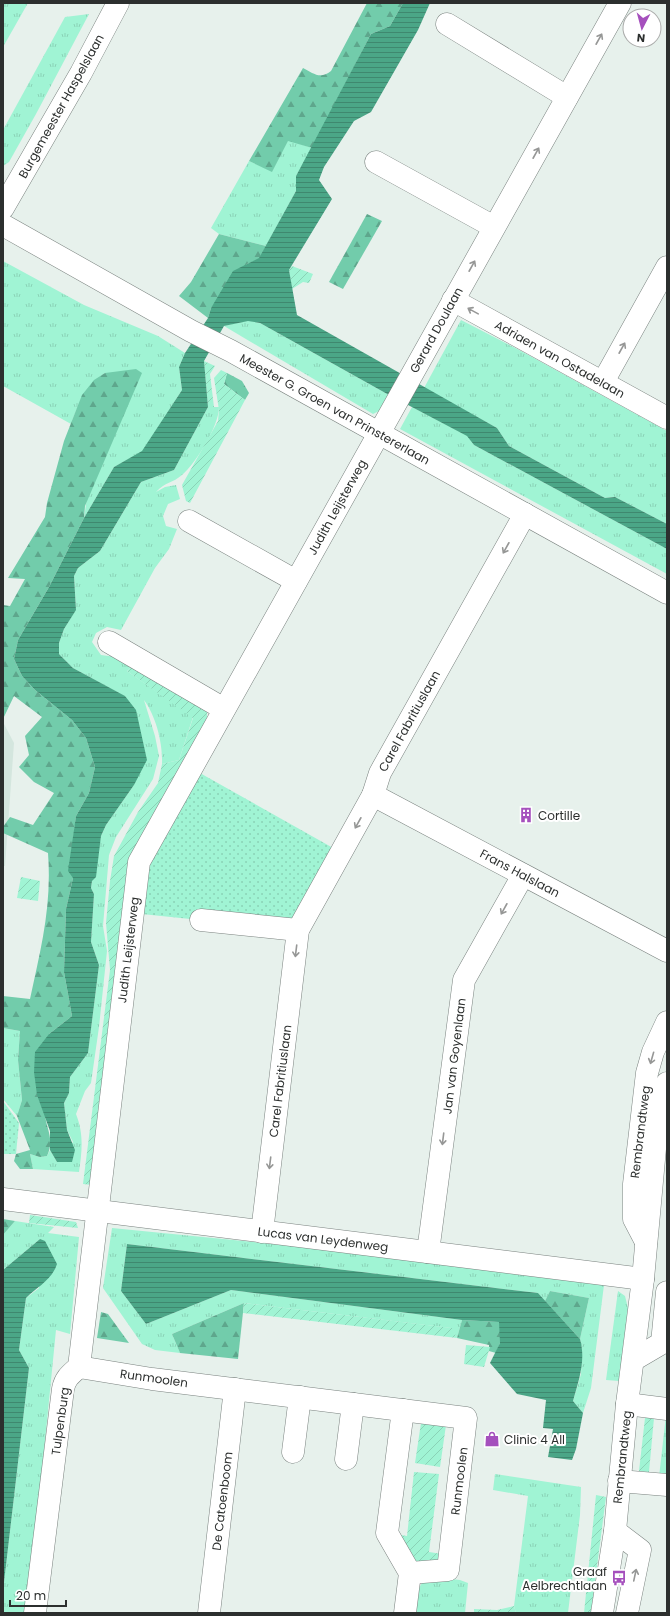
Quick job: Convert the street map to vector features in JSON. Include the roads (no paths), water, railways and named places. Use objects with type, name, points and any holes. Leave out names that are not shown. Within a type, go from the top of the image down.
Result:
[{"type":"street","name":"Burgemeester Haspelslaan","points":[[3,208],[81,73],[118,3]]},
{"type":"street","name":"Gerard Doulaan","points":[[379,433],[620,3]]},
{"type":"street","points":[[447,24],[567,97]]},
{"type":"street","points":[[376,162],[494,227]]},
{"type":"street","name":"Meester G. Groen van Prinstererlaan","points":[[3,225],[191,331],[379,433],[667,593]]},
{"type":"street","points":[[603,382],[667,267]]},
{"type":"street","name":"Adriaen van Ostadelaan","points":[[453,300],[667,418]]},
{"type":"street","name":"Judith Leijsterweg","points":[[98,1212],[139,862],[379,433]]},
{"type":"street","name":"Carel Fabritiuslaan","points":[[262,1232],[298,930],[373,794],[380,773],[525,514]]},
{"type":"street","points":[[189,521],[296,581]]},
{"type":"street","points":[[109,642],[224,709]]},
{"type":"street","name":"Frans Halslaan","points":[[373,794],[667,951]]},
{"type":"street","name":"Jan van Goyenlaan","points":[[428,1252],[464,980],[523,875]]},
{"type":"street","points":[[201,920],[298,930]]},
{"type":"street","name":"Rembrandtweg","points":[[647,1243],[634,1219],[634,1184],[647,1073],[653,1052],[667,1022]]},
{"type":"street","name":"Rembrandtweg","points":[[602,1613],[615,1531],[627,1404],[647,1243],[658,1116],[667,1083]]},
{"type":"street","name":"Lucas van Leydenweg","points":[[3,1199],[643,1279]]},
{"type":"street","points":[[80,1367],[98,1212]]},
{"type":"street","points":[[633,1360],[662,1344],[667,1292]]},
{"type":"street","name":"Runmoolen","points":[[80,1367],[152,1379],[466,1418],[448,1570],[410,1573]]},
{"type":"street","name":"Tulpenburg","points":[[35,1613],[63,1389],[69,1375],[80,1367]]},
{"type":"street","name":"De Catoenboom","points":[[209,1613],[235,1389]]},
{"type":"street","points":[[292,1452],[300,1397]]},
{"type":"street","points":[[346,1459],[353,1404]]},
{"type":"street","points":[[627,1404],[667,1409]]},
{"type":"street","points":[[403,1410],[386,1533],[410,1573],[405,1613]]},
{"type":"street","points":[[619,1481],[667,1485]]},
{"type":"street","points":[[615,1531],[640,1550],[627,1613]]},
{"type":"place","name":"Cortille","points":[[526,815]]},
{"type":"place","name":"Clinic 4 All","points":[[492,1439]]},
{"type":"place","name":"Graaf Aelbrechtlaan","points":[[619,1578]]}]
